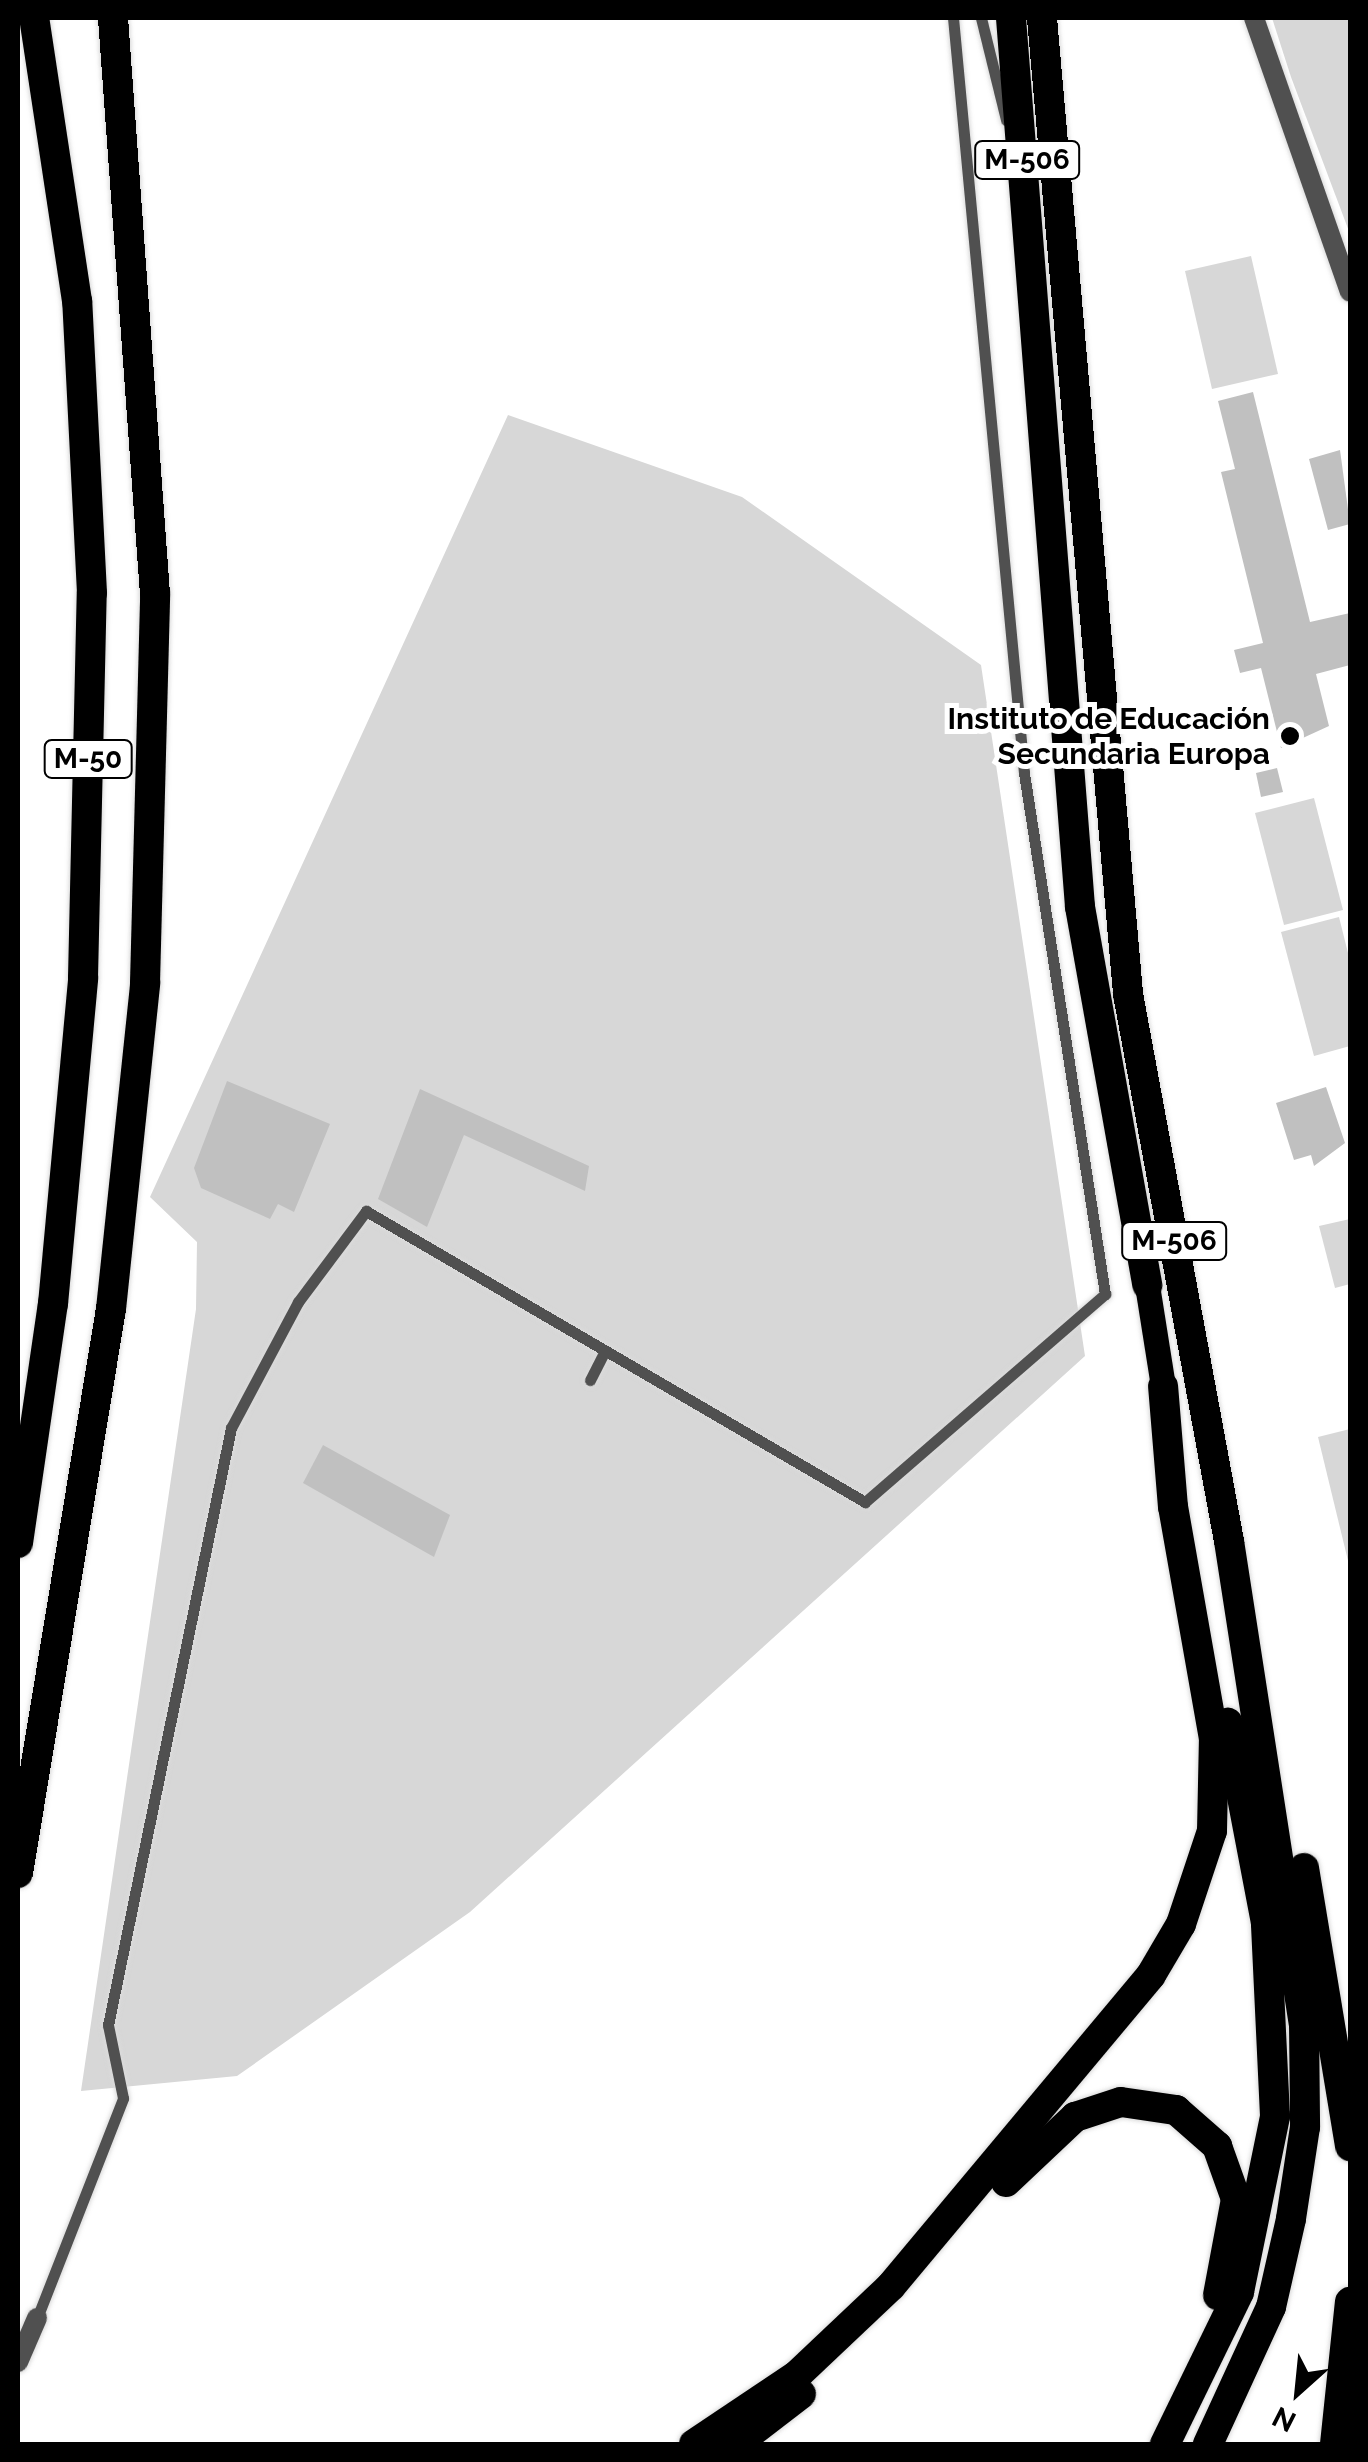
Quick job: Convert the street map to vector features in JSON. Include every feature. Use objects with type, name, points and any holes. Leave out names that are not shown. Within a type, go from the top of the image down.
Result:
[{"type":"highway","name":"M-50","points":[[18,1543],[53,1304],[83,978],[92,593],[77,301],[34,18]]},
{"type":"highway","points":[[18,1873],[110,1309],[144,983],[155,594],[113,18]]},
{"type":"highway","points":[[992,18],[1035,304]]},
{"type":"highway","name":"M-506","points":[[1011,18],[1080,908],[1147,1285]]},
{"type":"highway","name":"M-506","points":[[1042,18],[1058,131],[1085,573],[1128,994],[1230,1541],[1284,1862],[1305,2127],[1271,2307],[1208,2444]]},
{"type":"highway","points":[[1057,18],[1058,131]]},
{"type":"highway","name":"M-506","points":[[1163,1386],[1266,1924],[1277,2029],[1275,2116],[1240,2292],[1168,2441]]},
{"type":"highway","name":"M-506","points":[[694,2444],[797,2374],[891,2286],[1152,1975],[1181,1924],[1212,1831],[1214,1739],[1173,1507],[1163,1386]]},
{"type":"highway","points":[[1230,1541],[1302,1857],[1350,2146]]},
{"type":"highway","points":[[736,2444],[905,2300],[1050,2135],[1121,2102],[1176,2110],[1198,2125],[1217,2146],[1236,2199],[1223,2280],[1168,2441]]},
{"type":"highway","points":[[1334,2444],[1350,2302]]},
{"type":"main road","name":"M-506","points":[[1147,1285],[1163,1386]]},
{"type":"street","points":[[1254,18],[1350,292]]},
{"type":"street","points":[[18,2362],[37,2318]]},
{"type":"lane","points":[[37,2318],[122,2098],[108,2025],[230,1428],[298,1302],[366,1211],[866,1502],[1105,1294],[1024,773],[953,18]]},
{"type":"lane","points":[[981,18],[1012,148]]},
{"type":"lane","points":[[590,1380],[606,1351]]},
{"type":"shaded area","points":[[1272,18],[1350,18],[1350,234],[1291,77]]},
{"type":"shaded area","points":[[1251,256],[1278,374],[1212,389],[1185,271]]},
{"type":"shaded area","points":[[508,415],[742,497],[981,665],[1085,1356],[470,1912],[237,2076],[81,2091],[196,1309],[197,1242],[150,1197]]},
{"type":"shaded area","points":[[1314,798],[1343,910],[1284,925],[1255,813]]},
{"type":"shaded area","points":[[1339,917],[1350,961],[1350,1046],[1314,1056],[1281,932]]},
{"type":"shaded area","points":[[1350,1219],[1350,1284],[1335,1288],[1319,1226]]},
{"type":"shaded area","points":[[1350,1429],[1350,1569],[1318,1437]]},
{"type":"building","points":[[1253,392],[1310,622],[1350,613],[1350,665],[1316,674],[1329,726],[1281,748],[1261,668],[1240,673],[1234,650],[1263,643],[1221,472],[1235,469],[1218,401]]},
{"type":"building","points":[[1340,450],[1350,524],[1328,530],[1309,459]]},
{"type":"building","points":[[1277,768],[1283,792],[1261,797],[1256,773]]},
{"type":"building","points":[[227,1081],[330,1124],[294,1212],[278,1204],[270,1219],[201,1188],[194,1168]]},
{"type":"building","points":[[1326,1087],[1345,1143],[1314,1166],[1311,1155],[1294,1160],[1276,1103]]},
{"type":"building","points":[[420,1089],[589,1166],[585,1191],[464,1135],[427,1227],[378,1199]]},
{"type":"building","points":[[323,1445],[450,1515],[434,1557],[303,1483]]},
{"type":"place","name":"Instituto de Educación Secundaria Europa","points":[[1290,736]]}]
